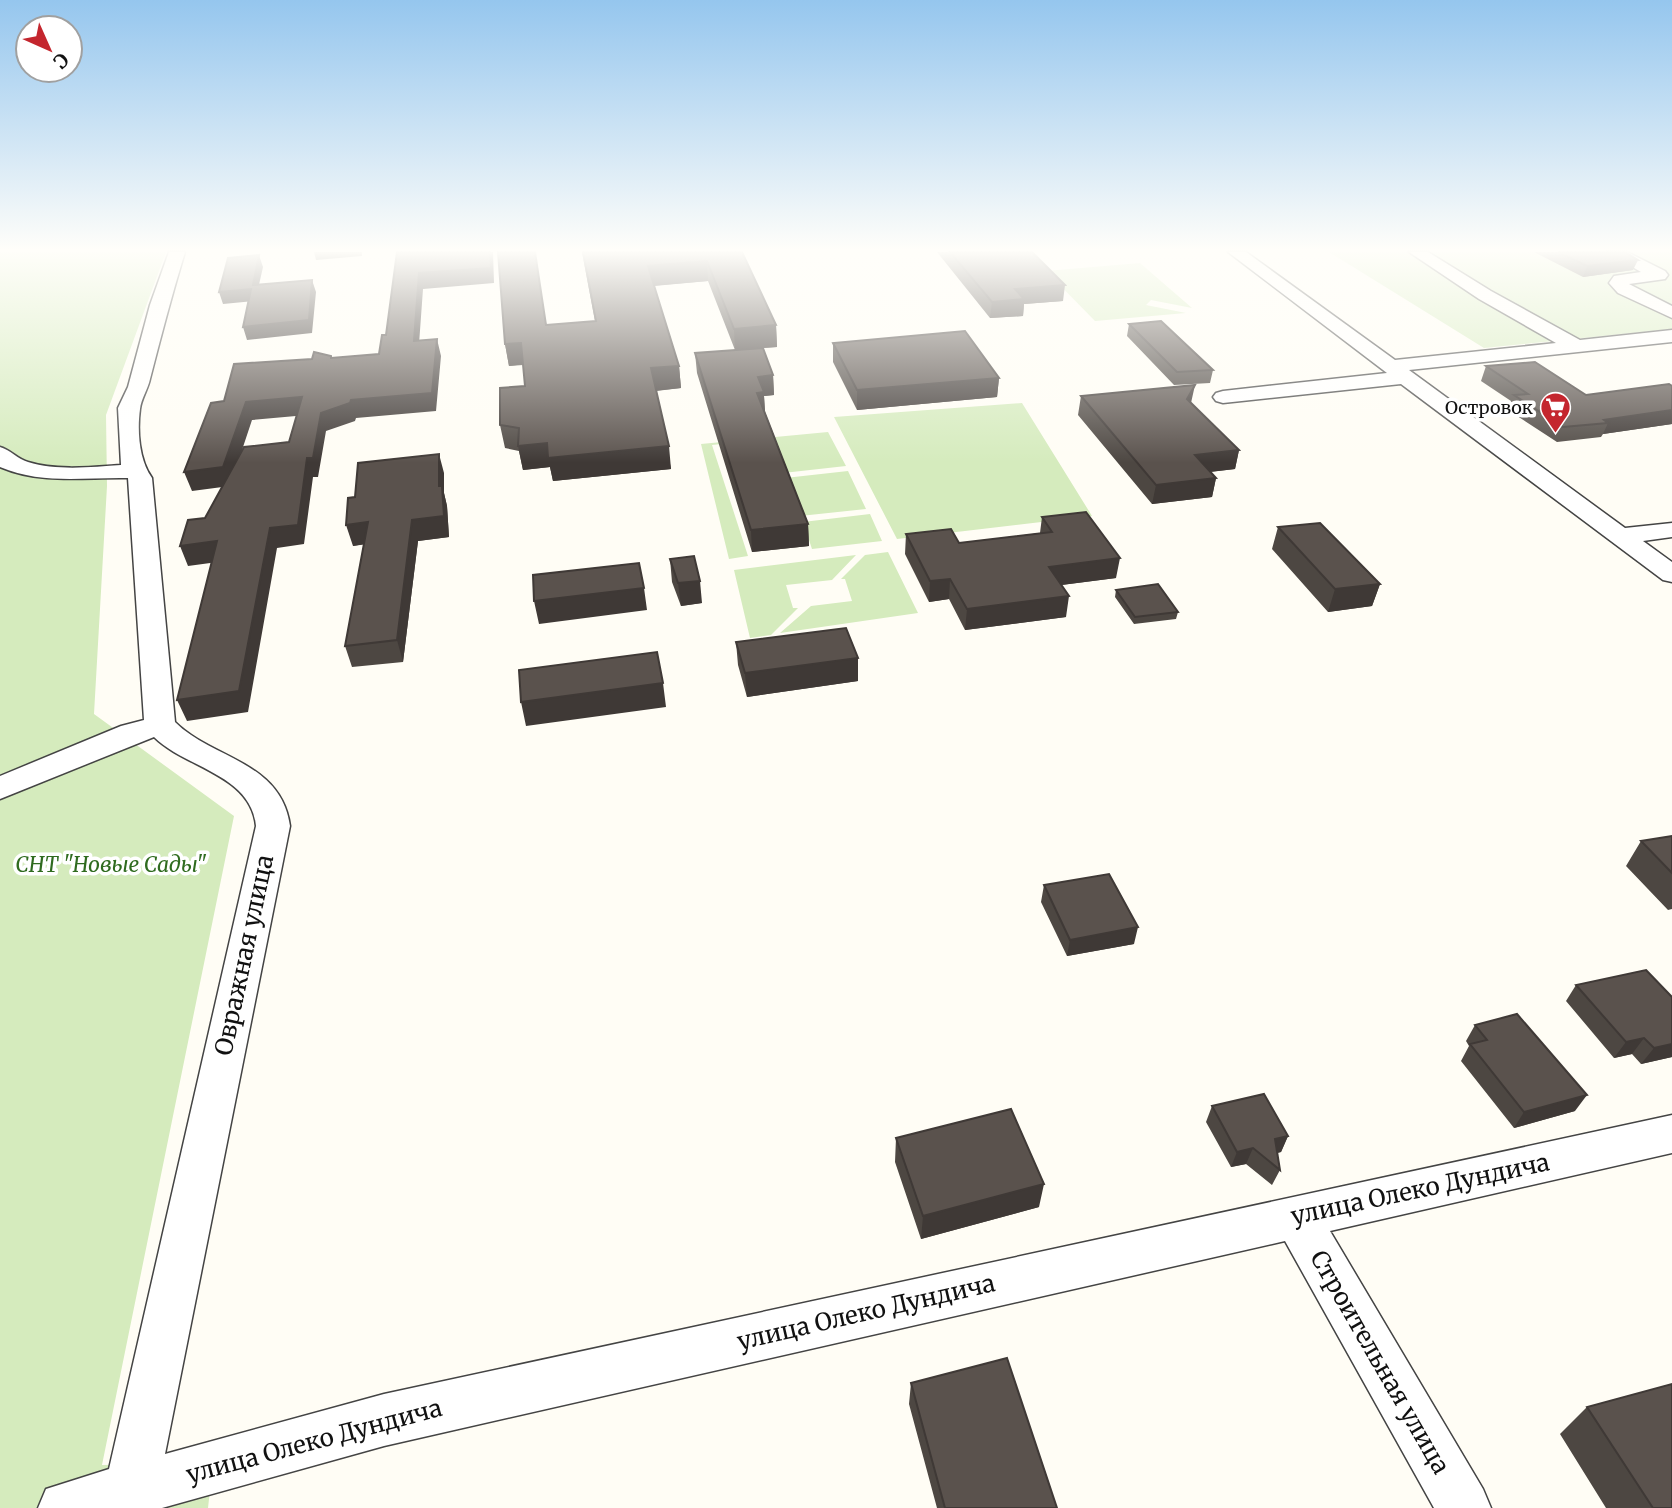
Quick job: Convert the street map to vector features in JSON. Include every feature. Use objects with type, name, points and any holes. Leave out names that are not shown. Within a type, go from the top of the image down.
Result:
[{"type":"street","points":[[0,788],[132,733],[160,725],[140,478],[134,470],[130,452],[129,408],[138,387],[155,322]]},
{"type":"street","points":[[1333,322],[1464,419],[1467,436],[1515,473],[1558,489],[1672,574]]},
{"type":"street","points":[[1534,322],[1576,346]]},
{"type":"street","points":[[1223,397],[1576,346],[1672,336]]},
{"type":"street","points":[[0,454],[7,464],[24,470],[114,473],[134,470]]},
{"type":"street","points":[[1619,536],[1672,530]]},
{"type":"street","name":"Овражная улица","points":[[131,1490],[273,826],[270,808],[247,782],[169,734],[160,725]]},
{"type":"street","name":"улица Олеко Дундича","points":[[65,1508],[384,1420],[1672,1134]]},
{"type":"street","name":"Строительная улица","points":[[1296,1216],[1464,1508]]},
{"type":"green space","name":"СНТ \"Новые Сады\"","points":[[0,322],[140,322],[106,415],[107,486],[94,714],[234,816],[102,1465],[213,1463],[208,1508],[0,1508]]},
{"type":"green space","points":[[1443,322],[1672,322],[1672,329],[1484,348]]},
{"type":"green space","points":[[1022,403],[1092,516],[897,539],[834,417]]},
{"type":"green space","points":[[828,432],[846,466],[783,473],[771,439],[712,445],[748,556],[729,559],[701,444]]},
{"type":"green space","points":[[848,471],[866,509],[800,516],[785,478]]},
{"type":"green space","points":[[870,514],[882,541],[812,549],[803,522]]},
{"type":"green space","points":[[888,552],[918,613],[780,633],[811,606],[852,601],[845,579],[841,579],[865,555]]},
{"type":"green space","points":[[856,555],[832,580],[786,585],[793,608],[798,608],[771,635],[750,638],[734,570]]},
{"type":"building","points":[[244,322],[287,322],[243,327]]},
{"type":"building","points":[[388,322],[415,322],[414,341],[437,339],[432,393],[351,400],[350,403],[321,413],[313,458],[307,458],[298,525],[270,528],[239,691],[177,700],[217,541],[180,546],[188,520],[205,518],[244,447],[289,442],[302,397],[246,402],[223,467],[184,472],[211,403],[224,401],[234,364],[312,359],[314,352],[331,358],[379,354],[382,335],[386,335]]},
{"type":"building","points":[[503,322],[546,322],[546,325],[665,322],[679,366],[651,368],[669,446],[548,458],[547,443],[518,446],[519,428],[500,425],[500,388],[525,386],[521,343],[505,344]]},
{"type":"building","points":[[731,322],[775,322],[776,325],[734,329]]},
{"type":"building","points":[[1162,322],[1213,370],[1177,372],[1129,324]]},
{"type":"building","points":[[965,331],[999,378],[857,390],[833,343]]},
{"type":"building","points":[[763,348],[773,375],[758,377],[764,392],[757,393],[808,524],[751,530],[695,353]]},
{"type":"building","points":[[1535,362],[1586,395],[1669,384],[1672,386],[1672,410],[1604,420],[1608,423],[1563,427],[1514,395],[1528,394],[1486,366]]},
{"type":"building","points":[[1195,385],[1187,399],[1239,450],[1195,455],[1216,478],[1156,485],[1081,396]]},
{"type":"building","points":[[439,454],[439,486],[442,486],[444,516],[412,520],[397,640],[345,646],[368,522],[346,525],[348,498],[355,497],[358,463]]},
{"type":"building","points":[[1086,512],[1120,558],[1049,567],[1069,596],[967,609],[950,579],[930,581],[906,534],[951,529],[959,543],[1052,532],[1042,517]]},
{"type":"building","points":[[1320,523],[1380,584],[1335,589],[1278,527]]},
{"type":"building","points":[[694,556],[700,581],[678,583],[670,559]]},
{"type":"building","points":[[639,563],[644,588],[534,601],[533,575]]},
{"type":"building","points":[[1158,584],[1178,612],[1135,617],[1116,590]]},
{"type":"building","points":[[846,628],[858,658],[745,673],[736,642]]},
{"type":"building","points":[[657,652],[663,683],[521,702],[519,670]]},
{"type":"building","points":[[1672,836],[1672,873],[1641,841]]},
{"type":"building","points":[[1109,874],[1138,927],[1070,940],[1044,885]]},
{"type":"building","points":[[1646,970],[1672,997],[1672,1044],[1654,1048],[1644,1038],[1626,1042],[1576,985]]},
{"type":"building","points":[[1517,1014],[1587,1095],[1524,1112],[1470,1044],[1487,1040],[1475,1025]]},
{"type":"building","points":[[1264,1094],[1288,1136],[1275,1139],[1280,1170],[1253,1148],[1237,1152],[1212,1106]]},
{"type":"building","points":[[1011,1109],[1044,1184],[923,1216],[896,1138]]},
{"type":"building","points":[[1007,1358],[1057,1508],[945,1508],[911,1383]]},
{"type":"building","points":[[1672,1384],[1672,1508],[1653,1508],[1587,1407]]},
{"type":"place","name":"Островок","points":[[1556,434]]}]
